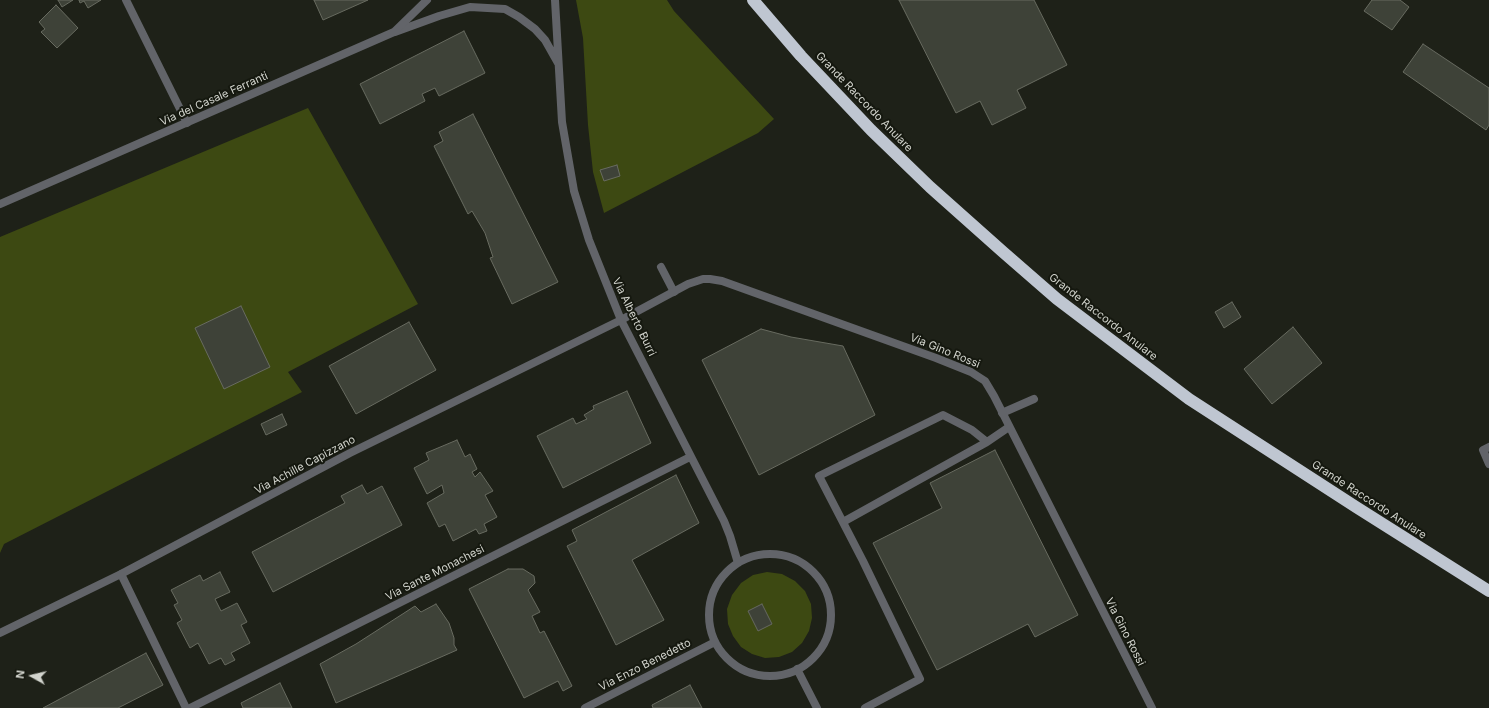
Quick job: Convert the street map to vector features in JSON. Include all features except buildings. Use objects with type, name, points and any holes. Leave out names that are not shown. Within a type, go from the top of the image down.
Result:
[{"type":"highway","name":"Grande Raccordo Anulare","points":[[753,0],[801,56],[881,140],[930,187],[1063,303],[1189,399],[1356,508],[1489,591]]},
{"type":"street","points":[[126,0],[187,123]]},
{"type":"street","name":"Via del Casale Ferranti","points":[[0,204],[394,32],[427,0]]},
{"type":"street","points":[[500,0],[505,9]]},
{"type":"street","name":"Via Alberto Burri","points":[[555,0],[562,122],[574,191],[589,240],[621,320],[724,521],[738,563]]},
{"type":"street","points":[[394,32],[470,7],[505,9],[535,29],[545,40],[559,65]]},
{"type":"street","points":[[662,267],[674,292]]},
{"type":"street","name":"Via Gino Rossi","points":[[621,320],[688,284],[703,279],[722,281],[936,358],[971,372],[985,381],[1152,708]]},
{"type":"street","name":"Via Achille Capizzano","points":[[0,634],[120,574],[350,453],[621,320]]},
{"type":"street","points":[[1002,413],[1034,399]]},
{"type":"street","points":[[865,708],[920,679],[819,476],[943,415],[972,430],[987,442]]},
{"type":"street","points":[[843,522],[987,442],[1009,427]]},
{"type":"street","points":[[1489,447],[1483,450],[1489,464]]},
{"type":"street","name":"Via Sante Monachesi","points":[[190,708],[690,457]]},
{"type":"street","points":[[777,554],[788,556],[802,562],[820,580],[830,604],[831,619],[826,640],[814,657],[806,664],[789,673],[769,676],[750,673],[733,664],[720,651],[715,642],[709,623],[712,593],[723,575],[738,563],[756,555],[777,554]]},
{"type":"street","points":[[120,574],[186,708]]},
{"type":"street","name":"Via Enzo Benedetto","points":[[585,708],[715,642]]},
{"type":"street","points":[[797,669],[817,708]]},
{"type":"green space","points":[[576,0],[667,0],[674,11],[774,119],[758,133],[604,213],[593,172],[588,125],[583,38]]},
{"type":"green space","points":[[308,108],[418,304],[288,372],[302,392],[4,544],[0,553],[0,237]]},
{"type":"green space","points":[[767,572],[782,574],[795,581],[805,591],[811,604],[812,618],[809,631],[802,643],[792,652],[779,657],[765,658],[752,654],[741,647],[733,636],[728,624],[727,609],[732,595],[741,583],[753,575]],"holes":[[[762,604],[772,624],[758,631],[748,611]]]}]
